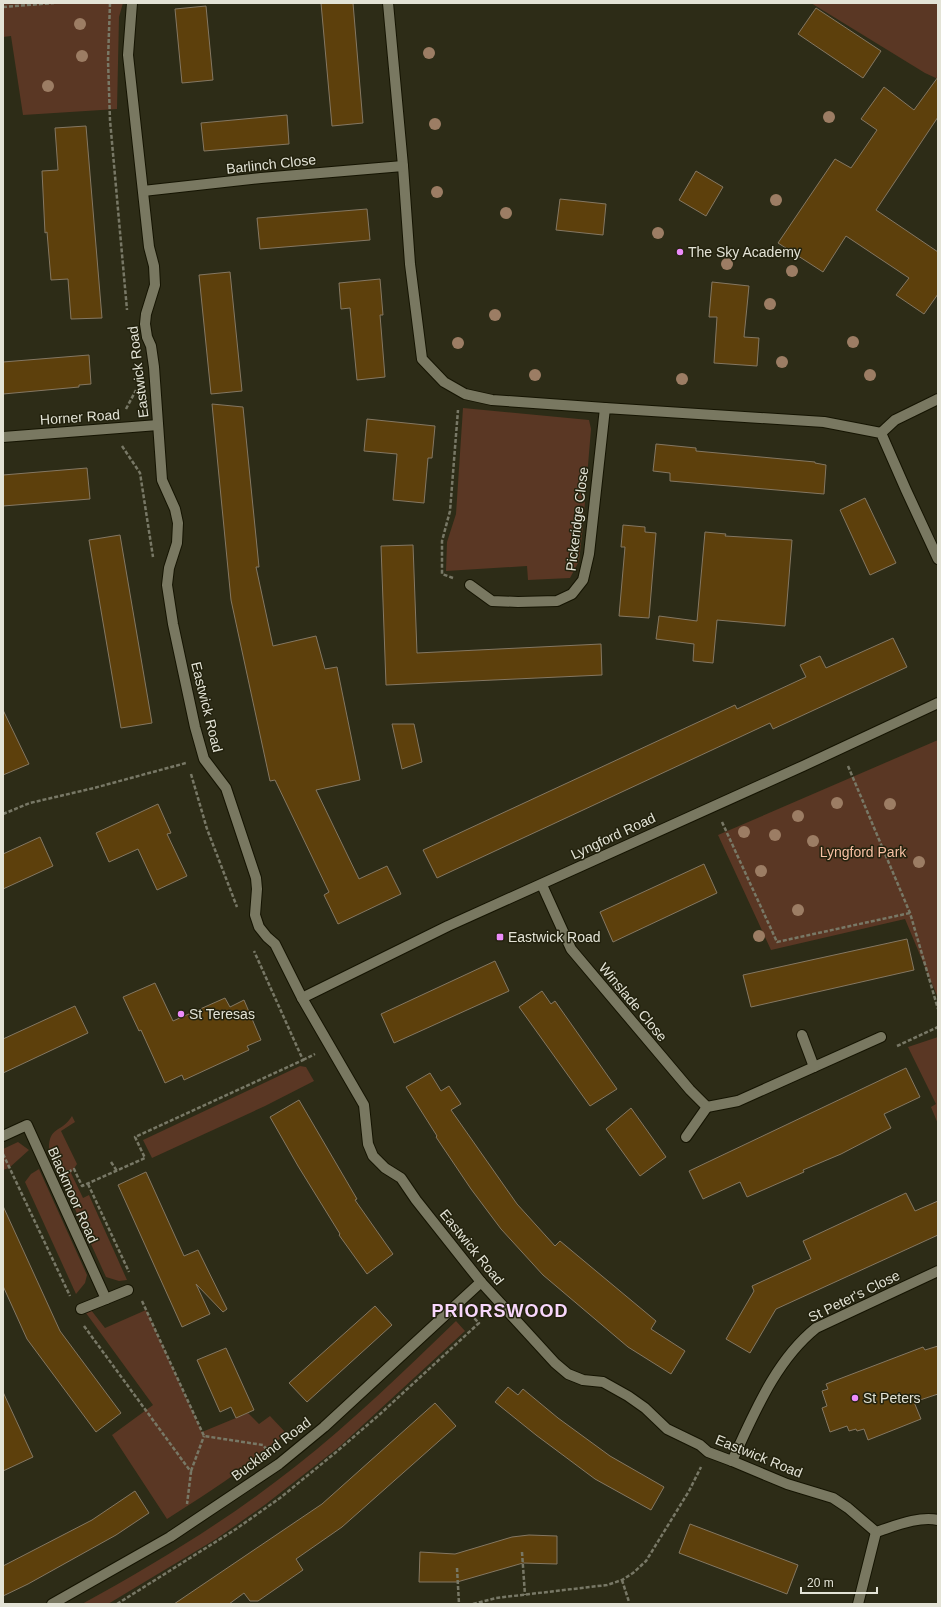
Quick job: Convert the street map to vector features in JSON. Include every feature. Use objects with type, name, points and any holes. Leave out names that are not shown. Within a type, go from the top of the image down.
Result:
[{"type":"street","name":"Eastwick Road","points":[[132,3],[128,55],[149,247],[154,266],[155,285],[146,314],[146,337],[151,346],[154,367],[162,480],[175,509],[178,523],[177,543],[169,568],[168,585],[182,672],[195,727],[204,759],[226,788],[256,878],[256,915],[259,927],[275,944],[302,998],[364,1105],[368,1144],[373,1156],[385,1168],[401,1178],[416,1200],[481,1282],[555,1363],[568,1374],[584,1380],[603,1382],[645,1408],[667,1429],[700,1445],[708,1452],[786,1484],[833,1498],[848,1508],[876,1532]]},
{"type":"street","points":[[388,3],[403,166],[410,264],[422,360],[444,382],[460,391],[492,400],[824,422],[881,433]]},
{"type":"street","name":"Barlinch Close","points":[[143,191],[261,178],[403,166]]},
{"type":"street","points":[[881,433],[895,420],[938,399]]},
{"type":"street","name":"Pickeridge Close","points":[[470,585],[492,601],[557,601],[572,594],[584,580],[589,554],[605,408]]},
{"type":"street","name":"Horner Road","points":[[3,436],[158,425]]},
{"type":"street","points":[[881,433],[938,559]]},
{"type":"street","name":"Lyngford Road","points":[[302,998],[448,926],[542,885],[841,749],[938,703]]},
{"type":"street","name":"Winslade Close","points":[[542,885],[571,949],[690,1090],[707,1107]]},
{"type":"street","points":[[802,1035],[814,1067]]},
{"type":"street","points":[[686,1137],[707,1107],[738,1100],[881,1037]]},
{"type":"street","name":"Blackmoor Road","points":[[3,1136],[27,1126],[106,1299]]},
{"type":"street","name":"St Peter's Close","points":[[732,1461],[755,1412],[772,1382],[794,1348],[803,1338],[816,1328],[938,1271]]},
{"type":"street","name":"Buckland Road","points":[[52,1604],[170,1538],[279,1464],[324,1427],[481,1282]]},
{"type":"street","points":[[81,1309],[128,1290]]},
{"type":"street","points":[[858,1604],[876,1532],[900,1524],[930,1518],[938,1520]]},
{"type":"path","points":[[3,8],[54,3]]},
{"type":"path","points":[[460,391],[450,511],[442,541],[442,574],[470,585]]},
{"type":"path","points":[[841,749],[910,913],[938,1009]]},
{"type":"path","points":[[3,814],[30,803],[204,759]]},
{"type":"path","points":[[715,805],[777,942],[910,913]]},
{"type":"path","points":[[881,1037],[894,1048],[938,1027]]},
{"type":"path","points":[[3,1156],[70,1298]]},
{"type":"path","points":[[111,1162],[117,1171]]},
{"type":"path","points":[[88,1184],[129,1273]]},
{"type":"path","points":[[141,1299],[204,1436],[191,1472],[185,1516],[192,1524]]},
{"type":"path","points":[[81,1322],[191,1472]]},
{"type":"path","points":[[204,1436],[263,1445],[279,1464]]},
{"type":"path","points":[[472,1604],[496,1598],[607,1585],[622,1580],[633,1573],[646,1560],[689,1490],[708,1452]]},
{"type":"path","points":[[522,1552],[525,1594]]},
{"type":"path","points":[[457,1568],[459,1604]]},
{"type":"path","points":[[622,1580],[629,1602]]},
{"type":"green space","points":[[3,3],[123,3],[119,17],[117,109],[23,115],[11,36],[3,37]]},
{"type":"green space","points":[[811,3],[938,3],[938,79],[925,73]]},
{"type":"green space","points":[[463,408],[589,420],[591,429],[579,561],[570,578],[528,580],[527,566],[446,571],[447,542],[456,514]]},
{"type":"green space","name":"Lyngford Park","points":[[938,740],[938,998],[905,919],[771,950],[718,835]]},
{"type":"green space","points":[[938,1037],[938,1124],[931,1107],[936,1104],[908,1047]]},
{"type":"green space","points":[[300,1066],[306,1067],[314,1081],[265,1106],[152,1158],[143,1140]]},
{"type":"green space","points":[[72,1116],[75,1122],[61,1131],[77,1164],[71,1173],[83,1198],[89,1195],[127,1280],[119,1281],[106,1277],[49,1152],[49,1143],[53,1133],[68,1122]]},
{"type":"green space","points":[[18,1142],[29,1150],[9,1168],[3,1170],[3,1149]]},
{"type":"green space","points":[[39,1169],[87,1275],[85,1283],[76,1294],[25,1182],[31,1174]]},
{"type":"green space","points":[[91,1310],[105,1328],[146,1310],[202,1432],[248,1413],[259,1424],[270,1416],[286,1433],[243,1468],[167,1519],[112,1435],[153,1405],[86,1313]]},
{"type":"green space","points":[[456,1321],[465,1331],[339,1447],[266,1504],[216,1539],[108,1604],[82,1604],[138,1573],[192,1540],[271,1485],[358,1414]]},
{"type":"building","points":[[321,3],[353,3],[363,123],[332,126]]},
{"type":"building","points":[[206,6],[213,80],[182,83],[175,9]]},
{"type":"building","points":[[816,8],[881,51],[863,78],[798,34]]},
{"type":"building","points":[[938,77],[938,117],[876,210],[938,252],[938,294],[924,314],[896,295],[909,278],[846,236],[823,272],[778,243],[835,159],[851,168],[877,130],[861,119],[884,87],[914,110]]},
{"type":"building","points":[[287,115],[289,144],[204,151],[201,123]]},
{"type":"building","points":[[86,126],[102,318],[71,319],[68,279],[51,280],[47,232],[45,233],[42,171],[58,170],[55,128]]},
{"type":"building","points":[[696,171],[723,187],[706,216],[679,200]]},
{"type":"building","points":[[560,199],[606,204],[603,235],[556,230]]},
{"type":"building","points":[[367,209],[370,240],[260,249],[257,218]]},
{"type":"building","points":[[230,272],[242,391],[211,394],[199,275]]},
{"type":"building","points":[[380,279],[383,315],[380,315],[385,377],[357,380],[350,308],[341,309],[339,283]]},
{"type":"building","points":[[712,282],[749,286],[744,337],[759,338],[757,366],[714,363],[717,317],[709,317]]},
{"type":"building","points":[[89,355],[91,384],[79,385],[79,387],[3,394],[3,362]]},
{"type":"building","points":[[212,404],[243,407],[259,567],[256,567],[273,646],[316,636],[325,669],[337,667],[360,780],[316,790],[359,879],[387,866],[401,894],[338,924],[324,895],[329,892],[275,780],[270,781],[231,600]]},
{"type":"building","points":[[367,419],[435,426],[432,458],[428,458],[424,503],[393,500],[397,454],[364,451]]},
{"type":"building","points":[[656,444],[696,448],[696,451],[815,462],[826,465],[824,494],[670,481],[670,473],[653,471]]},
{"type":"building","points":[[87,468],[90,499],[3,506],[3,475]]},
{"type":"building","points":[[865,498],[896,563],[870,575],[840,510]]},
{"type":"building","points":[[623,525],[645,527],[645,532],[656,533],[649,618],[619,616],[625,547],[621,547]]},
{"type":"building","points":[[705,532],[726,534],[725,536],[792,540],[785,626],[717,620],[713,663],[693,661],[694,644],[656,639],[659,616],[697,621]]},
{"type":"building","points":[[120,535],[152,723],[121,728],[89,540]]},
{"type":"building","points":[[413,545],[417,653],[601,644],[602,675],[386,685],[381,546]]},
{"type":"building","points":[[893,638],[907,667],[773,729],[770,723],[437,878],[423,850],[735,705],[737,709],[806,677],[800,665],[820,656],[826,668]]},
{"type":"building","points":[[3,710],[29,764],[3,775]]},
{"type":"building","points":[[392,724],[414,724],[422,762],[402,769]]},
{"type":"building","points":[[158,804],[171,833],[167,834],[187,876],[157,890],[138,849],[109,862],[96,833]]},
{"type":"building","points":[[40,837],[53,866],[3,889],[3,854]]},
{"type":"building","points":[[704,864],[717,893],[613,942],[600,912]]},
{"type":"building","points":[[907,939],[914,970],[751,1007],[743,975]]},
{"type":"building","points":[[495,961],[509,991],[394,1043],[381,1014]]},
{"type":"building","points":[[155,983],[173,1021],[225,998],[230,1007],[244,1000],[261,1040],[247,1046],[249,1050],[184,1080],[182,1075],[165,1083],[141,1030],[139,1031],[123,997]]},
{"type":"building","points":[[542,991],[551,1004],[555,1001],[617,1089],[590,1106],[519,1007]]},
{"type":"building","points":[[75,1006],[88,1033],[3,1073],[3,1039]]},
{"type":"building","points":[[906,1068],[920,1097],[884,1114],[891,1128],[841,1154],[803,1170],[804,1172],[747,1197],[740,1182],[703,1199],[689,1171]]},
{"type":"building","points":[[430,1073],[441,1091],[449,1086],[461,1104],[451,1110],[517,1204],[555,1246],[560,1241],[656,1321],[651,1329],[685,1351],[671,1374],[628,1347],[543,1275],[501,1229],[471,1189],[436,1137],[437,1136],[406,1087]]},
{"type":"building","points":[[299,1100],[357,1199],[355,1200],[393,1254],[367,1274],[339,1235],[340,1234],[270,1117]]},
{"type":"building","points":[[631,1108],[666,1157],[640,1176],[606,1129]]},
{"type":"building","points":[[146,1172],[184,1256],[198,1250],[227,1309],[223,1312],[196,1284],[210,1314],[182,1327],[118,1185]]},
{"type":"building","points":[[906,1193],[915,1211],[938,1201],[938,1235],[776,1309],[750,1353],[726,1339],[754,1291],[752,1286],[811,1259],[803,1241]]},
{"type":"building","points":[[3,1206],[60,1331],[121,1413],[96,1432],[27,1339],[3,1286]]},
{"type":"building","points":[[375,1306],[392,1325],[307,1402],[289,1383]]},
{"type":"building","points":[[938,1346],[938,1394],[914,1402],[921,1419],[868,1440],[864,1429],[849,1431],[847,1426],[830,1432],[822,1408],[827,1406],[822,1391],[828,1389],[826,1384],[923,1347],[925,1350]]},
{"type":"building","points":[[226,1348],[254,1410],[236,1418],[231,1407],[220,1412],[197,1360]]},
{"type":"building","points":[[508,1387],[518,1395],[523,1389],[558,1418],[610,1456],[664,1487],[651,1510],[595,1479],[495,1402]]},
{"type":"building","points":[[3,1392],[33,1457],[3,1471]]},
{"type":"building","points":[[435,1403],[456,1426],[342,1527],[296,1559],[303,1570],[258,1601],[250,1601],[244,1593],[229,1604],[174,1604],[322,1504]]},
{"type":"building","points":[[135,1491],[149,1513],[116,1535],[28,1584],[3,1596],[3,1566],[92,1520]]},
{"type":"building","points":[[690,1524],[798,1565],[787,1594],[679,1553]]},
{"type":"building","points":[[529,1535],[557,1536],[557,1564],[523,1563],[457,1582],[419,1582],[420,1552],[455,1554],[512,1537]]},
{"type":"place","name":"The Sky Academy","points":[[680,252]]},
{"type":"place","name":"Eastwick Road","points":[[500,937]]},
{"type":"place","name":"St Teresas","points":[[181,1014]]},
{"type":"place","name":"St Peters","points":[[855,1398]]},
{"type":"district","name":"PRIORSWOOD","points":[[500,1311]]}]
